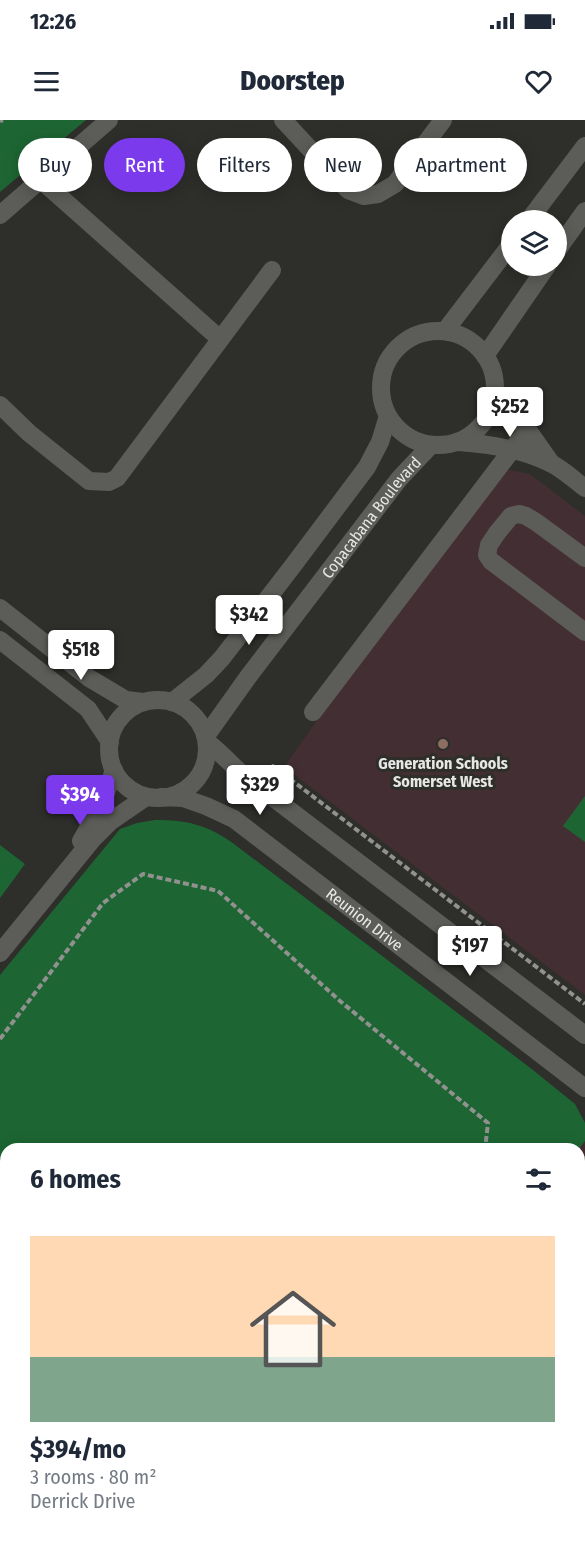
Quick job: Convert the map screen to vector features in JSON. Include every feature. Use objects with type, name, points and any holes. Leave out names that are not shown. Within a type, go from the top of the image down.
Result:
[{"type":"street","points":[[89,138],[109,120]]},
{"type":"street","points":[[283,120],[348,190],[364,196],[378,194],[394,184],[436,123]]},
{"type":"street","points":[[537,210],[585,147]]},
{"type":"street","points":[[0,216],[27,192]]},
{"type":"street","points":[[55,192],[220,339]]},
{"type":"street","points":[[567,236],[585,211]]},
{"type":"street","points":[[445,331],[501,257]]},
{"type":"street","points":[[0,405],[29,433],[83,478],[100,483],[109,482],[117,478],[272,270]]},
{"type":"street","points":[[485,356],[540,276]]},
{"type":"street","points":[[458,442],[474,433],[487,419],[495,393],[495,382],[490,363],[479,347],[463,336],[445,331],[425,332],[408,339],[393,352],[384,368],[380,387],[383,405],[388,416],[405,435],[421,444],[440,446],[458,442],[490,444],[512,449],[551,463],[585,488]]},
{"type":"street","points":[[495,393],[527,430],[551,463]]},
{"type":"street","name":"Copacabana Boulevard","points":[[172,702],[206,675],[222,658],[295,563],[367,467],[380,442],[388,416]]},
{"type":"street","points":[[313,712],[527,430]]},
{"type":"street","name":"Copacabana Boulevard","points":[[206,739],[242,686],[399,479],[430,445]]},
{"type":"street","points":[[585,558],[537,522],[519,514],[511,516],[497,533],[489,545],[487,555],[491,561],[585,632]]},
{"type":"street","points":[[0,608],[89,678],[126,700],[143,702],[157,700],[183,706],[201,724],[206,739],[204,766],[192,785],[171,796],[153,797],[118,815],[104,827],[0,953]]},
{"type":"street","points":[[0,640],[88,709],[110,742]]},
{"type":"street","points":[[143,702],[130,709],[114,727],[110,742],[110,756],[114,770],[127,786],[153,797]]},
{"type":"street","points":[[206,739],[258,786],[585,1035]]},
{"type":"street","points":[[48,893],[94,820],[114,770]]},
{"type":"street","name":"Reunion Drive","points":[[153,797],[183,798],[234,819],[585,1088]]},
{"type":"path","points":[[258,786],[273,766],[585,1004]]},
{"type":"path","points":[[0,1039],[103,903],[143,874],[218,891],[340,1001],[488,1123],[486,1143]]},
{"type":"shaded area","name":"Generation Schools Somerset West","points":[[492,461],[504,469],[530,474],[585,516],[585,995],[284,767],[316,722],[303,712]]},
{"type":"green space","points":[[0,120],[86,120],[64,138],[18,138],[18,177],[0,192]]},
{"type":"green space","points":[[585,796],[585,842],[563,826]]},
{"type":"green space","points":[[155,820],[197,825],[215,832],[234,844],[575,1104],[585,1123],[585,1141],[584,1143],[0,1143],[0,975],[120,829]]},
{"type":"green space","points":[[0,845],[25,864],[0,898]]},
{"type":"place","name":"Generation Schools Somerset West","points":[[443,744]]}]
